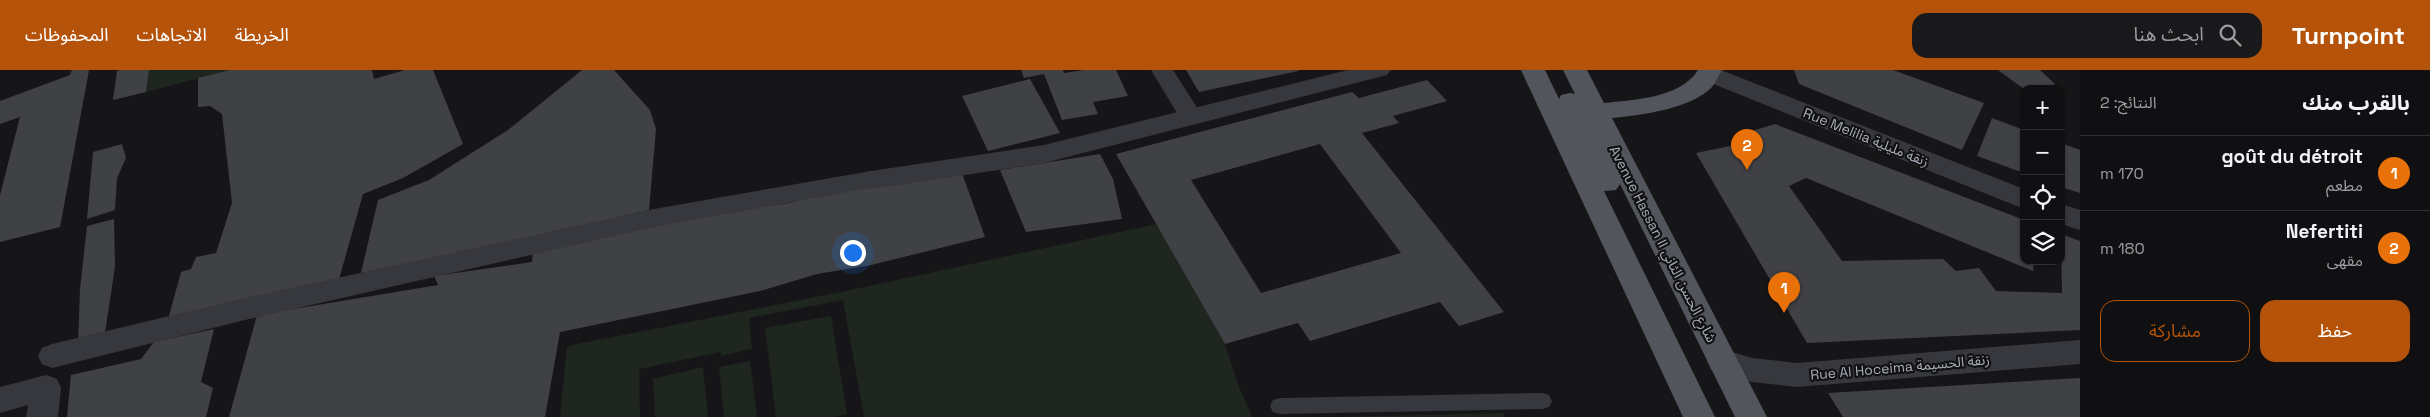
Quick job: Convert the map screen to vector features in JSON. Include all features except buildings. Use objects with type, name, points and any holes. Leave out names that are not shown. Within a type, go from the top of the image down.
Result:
[{"type":"main road","points":[[1533,70],[1699,417]]},
{"type":"main road","points":[[1557,70],[1640,257],[1640,277],[1636,286]]},
{"type":"main road","name":"Avenue Hassan II شارع الحسن الثاني","points":[[1576,70],[1751,417]]},
{"type":"main road","points":[[1596,112],[1639,108],[1661,102],[1697,86],[1709,72]]},
{"type":"street","points":[[1162,70],[1191,117]]},
{"type":"street","points":[[52,356],[245,309],[654,218],[871,180],[1044,154],[1379,70]]},
{"type":"street","name":"Rue Melilia زنقة مليلية","points":[[1709,72],[2020,198]]},
{"type":"street","points":[[2065,215],[2080,220]]},
{"type":"street","name":"Rue Al Hoceima زنقة الحسيمة","points":[[1722,361],[1752,370],[1797,375],[2080,352]]},
{"type":"street","points":[[0,400],[44,402]]},
{"type":"lane","points":[[1280,406],[1542,401]]},
{"type":"shaded area","points":[[149,70],[230,70],[146,92]]},
{"type":"shaded area","points":[[1157,224],[1225,344],[1239,387],[1252,417],[864,417],[843,300],[749,318],[752,349],[721,356],[721,352],[639,369],[640,417],[560,417],[567,346],[841,292]]},
{"type":"shaded area","points":[[831,316],[847,414],[834,417],[776,417],[765,328]]},
{"type":"shaded area","points":[[750,361],[757,417],[724,417],[719,367]]},
{"type":"shaded area","points":[[703,367],[708,417],[655,417],[653,379]]},
{"type":"shaded area","points":[[1504,413],[1505,417],[1332,417]]},
{"type":"place","name":"Nefertiti","points":[[1747,170]]},
{"type":"place","name":"goût du détroit","points":[[1784,313]]}]
